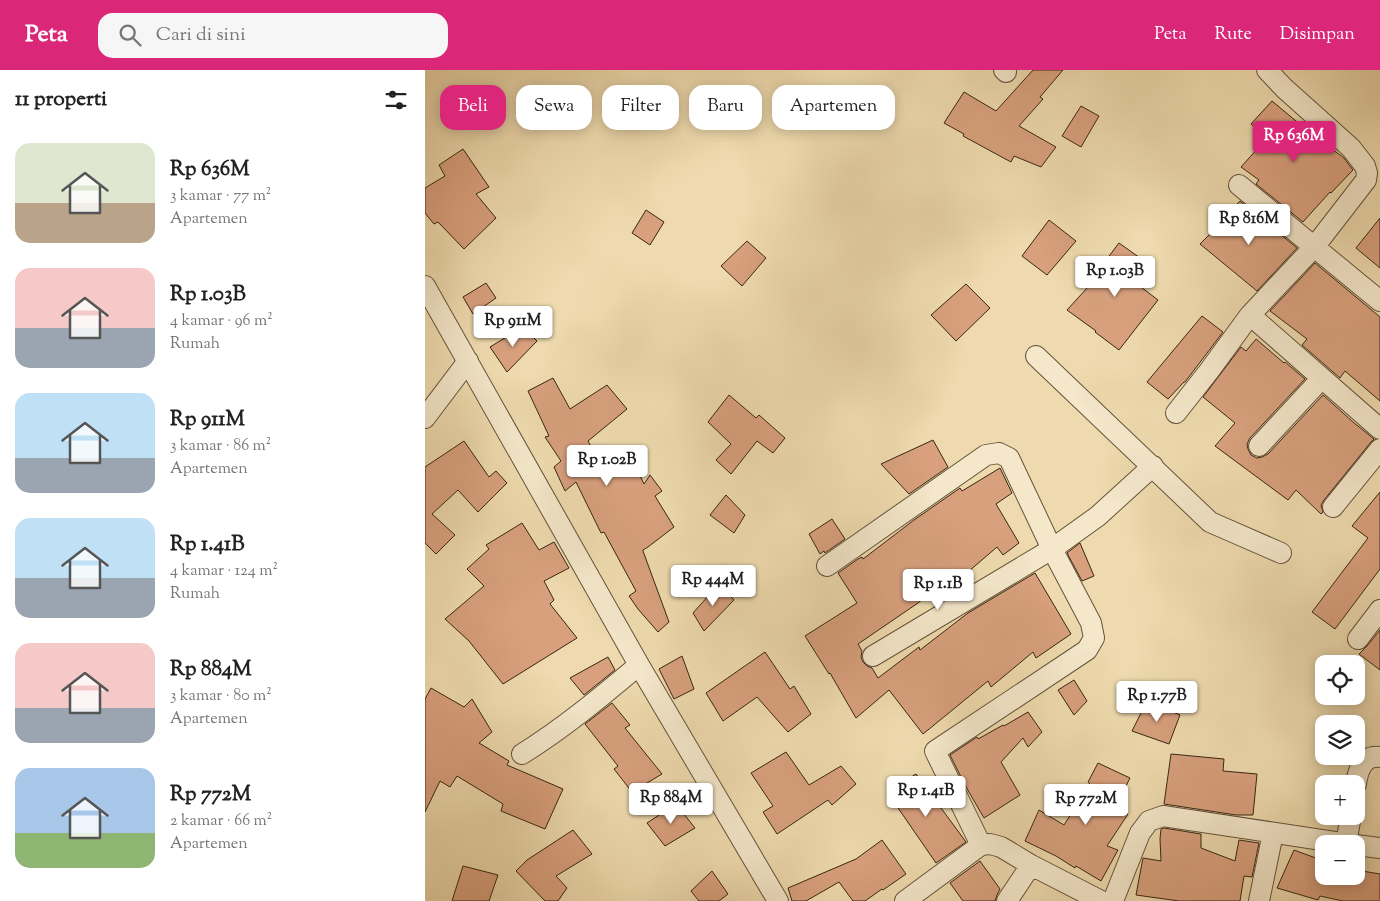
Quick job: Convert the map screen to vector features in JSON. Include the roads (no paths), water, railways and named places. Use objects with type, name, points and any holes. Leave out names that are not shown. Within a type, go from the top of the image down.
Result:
[{"type":"street","points":[[1175,413],[1250,316],[1315,246],[1366,180],[1365,166],[1351,148],[1284,88],[1267,70]]},
{"type":"street","points":[[1239,185],[1380,301]]},
{"type":"street","points":[[425,286],[639,665],[779,901]]},
{"type":"street","points":[[1250,316],[1380,428]]},
{"type":"street","points":[[1036,356],[1210,522],[1281,553]]},
{"type":"street","points":[[425,418],[468,361]]},
{"type":"street","points":[[1259,446],[1322,378]]},
{"type":"street","points":[[1333,507],[1380,449]]},
{"type":"street","points":[[827,566],[986,455],[999,452],[1009,458],[1052,549],[1091,623],[1094,638],[1087,650],[935,751],[981,845]]},
{"type":"street","points":[[873,656],[1052,549],[1098,516],[1153,466]]},
{"type":"street","points":[[1358,639],[1380,610]]},
{"type":"street","points":[[522,754],[545,740],[639,665]]},
{"type":"street","points":[[1358,775],[1365,762],[1373,756],[1380,757]]},
{"type":"street","points":[[1113,901],[1140,833],[1149,820],[1163,816],[1315,839]]},
{"type":"street","points":[[1259,901],[1273,832]]},
{"type":"street","points":[[905,901],[981,845],[990,844],[1001,847],[1031,865],[1101,901]]},
{"type":"street","points":[[1365,846],[1380,848]]},
{"type":"street","points":[[1007,901],[1031,865]]}]
